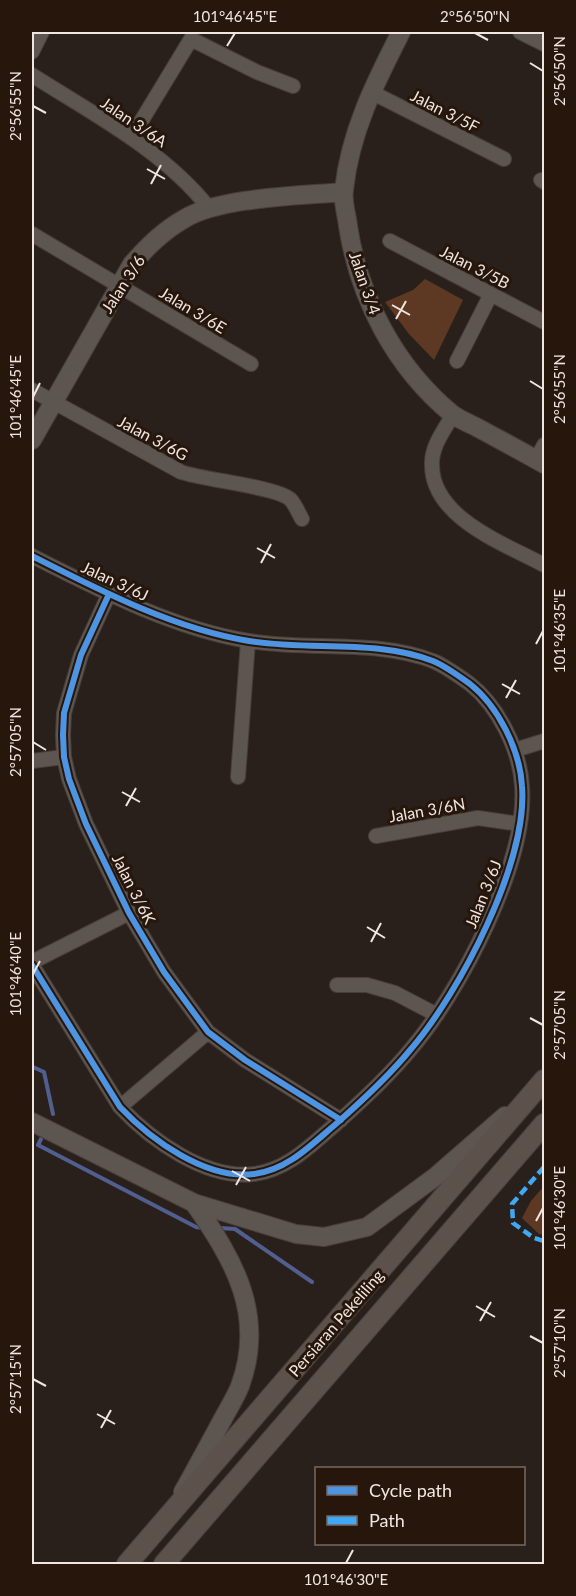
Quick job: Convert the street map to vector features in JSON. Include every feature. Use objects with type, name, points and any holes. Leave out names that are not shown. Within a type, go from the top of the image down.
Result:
[{"type":"main road","name":"Persiaran Pekeliling","points":[[127,1564],[543,1082]]},
{"type":"main road","name":"Persiaran Pekeliling","points":[[164,1564],[544,1124]]},
{"type":"street","points":[[32,52],[42,32]]},
{"type":"street","name":"Jalan 3/4","points":[[401,32],[370,92],[355,135],[343,192],[359,274],[370,306],[404,362],[420,382],[453,415],[542,456]]},
{"type":"street","points":[[520,32],[544,44]]},
{"type":"street","points":[[131,138],[191,39],[257,72],[293,86]]},
{"type":"street","name":"Jalan 3/6A","points":[[32,75],[131,138],[161,160],[194,189],[209,208]]},
{"type":"street","name":"Jalan 3/5F","points":[[370,92],[504,159]]},
{"type":"street","name":"Jalan 3/6","points":[[32,440],[119,285],[132,264],[149,245],[186,218],[209,208],[274,198],[343,192]]},
{"type":"street","name":"Jalan 3/6E","points":[[32,234],[251,364]]},
{"type":"street","name":"Jalan 3/5B","points":[[390,241],[544,322]]},
{"type":"street","points":[[457,361],[491,294]]},
{"type":"street","name":"Jalan 3/6G","points":[[32,390],[181,472],[285,495],[294,504],[302,519]]},
{"type":"street","points":[[453,415],[438,440],[431,464],[435,486],[447,506],[468,524],[544,565]]},
{"type":"street","name":"Jalan 3/6J","points":[[32,556],[149,612],[202,629],[248,641],[389,650],[435,662],[472,685],[500,717],[514,750],[522,785],[520,824],[512,859],[498,898],[478,943],[437,1015],[412,1048],[378,1086],[294,1159],[271,1171],[252,1174],[221,1170],[178,1154],[142,1128],[120,1107],[32,964]]},
{"type":"street","name":"Jalan 3/6K","points":[[109,594],[81,655],[64,712],[64,757],[69,779],[86,824],[129,913],[164,972],[208,1032],[245,1060],[340,1120]]},
{"type":"street","points":[[238,777],[248,641]]},
{"type":"street","points":[[514,750],[544,741]]},
{"type":"street","points":[[32,761],[64,757]]},
{"type":"street","name":"Jalan 3/6N","points":[[376,836],[478,818],[520,824]]},
{"type":"street","points":[[32,964],[129,913]]},
{"type":"street","points":[[337,985],[367,985],[395,993],[437,1015]]},
{"type":"street","points":[[120,1107],[208,1032]]},
{"type":"street","points":[[32,1122],[194,1203],[296,1234],[324,1237],[367,1227],[435,1177],[543,1082]]},
{"type":"street","points":[[169,1517],[240,1387],[249,1352],[247,1304],[234,1266],[194,1203]]},
{"type":"shaded area","points":[[425,279],[463,300],[434,360],[409,334],[385,302],[413,290]]},
{"type":"shaded area","points":[[544,1186],[544,1235],[539,1234],[522,1218],[531,1201]]},
{"type":"waterway","points":[[33,1067],[44,1072],[53,1114]]},
{"type":"waterway","points":[[41,1139],[38,1145],[196,1227],[203,1228]]},
{"type":"waterway","points":[[220,1228],[235,1229],[312,1282]]},
{"type":"marked path","points":[[544,1167],[512,1204],[513,1223],[534,1238],[544,1241]]},
{"type":"cycle path","points":[[32,556],[138,607],[221,635],[272,644],[388,650],[411,654],[438,663],[470,684],[490,704],[512,744],[522,786],[521,817],[514,851],[502,888],[487,925],[450,995],[411,1049],[376,1088],[299,1155],[266,1172],[236,1174],[217,1171],[199,1164],[163,1144],[133,1120],[120,1107],[32,965]]},
{"type":"cycle path","points":[[109,594],[81,655],[64,713],[64,757],[69,779],[86,824],[129,913],[164,972],[208,1032],[245,1060],[341,1120]]}]
